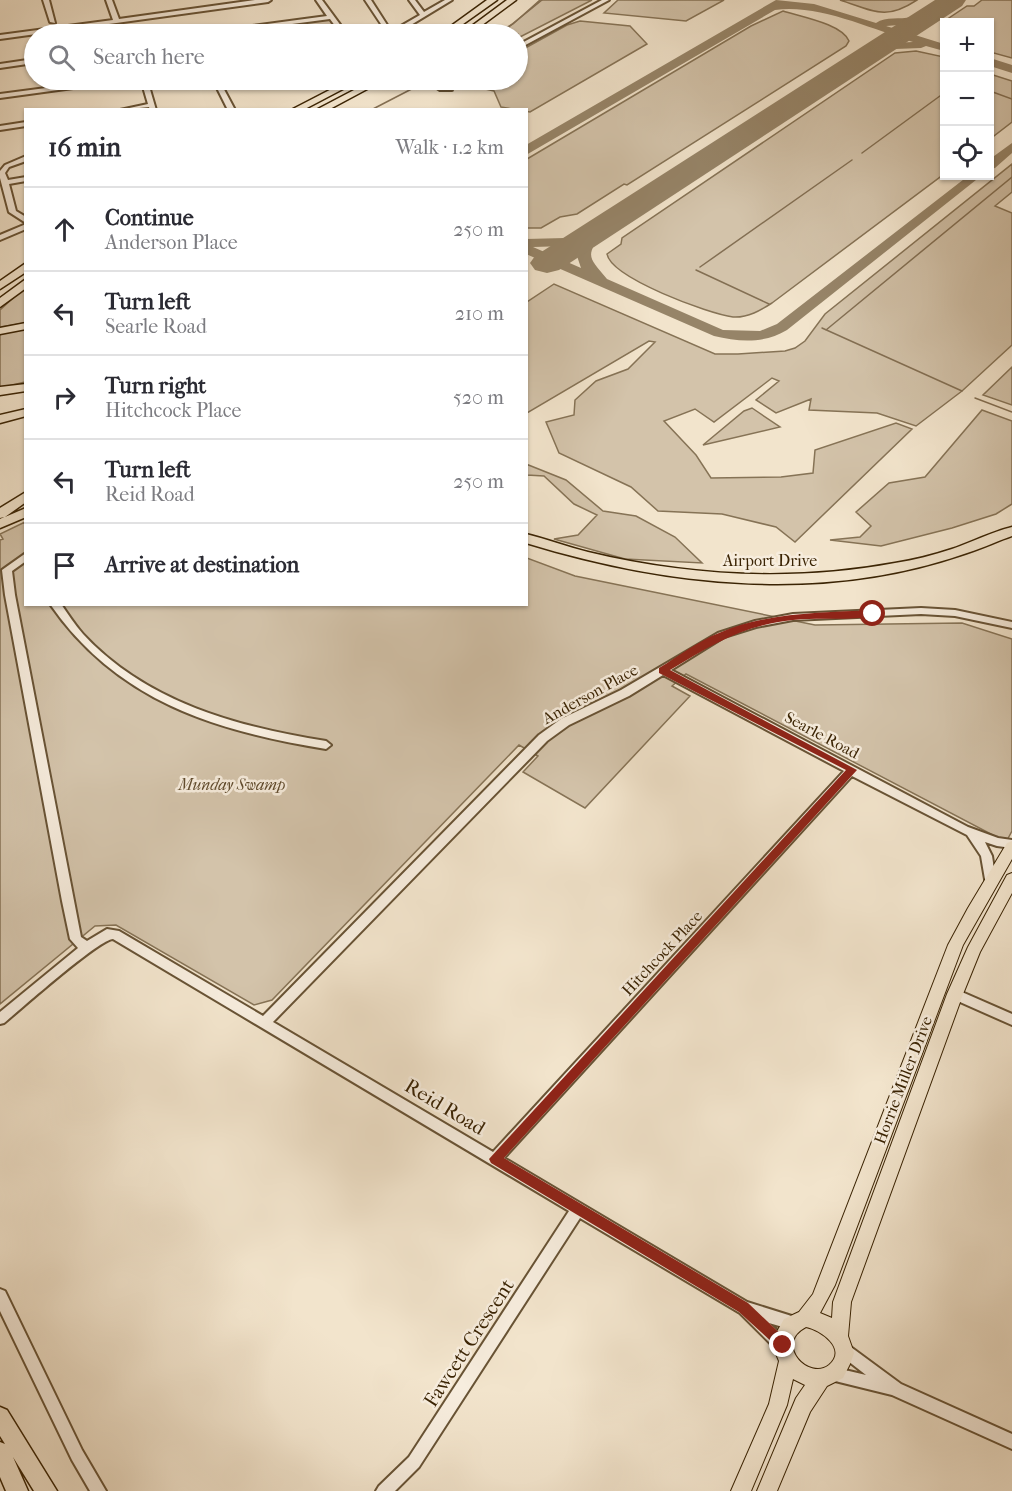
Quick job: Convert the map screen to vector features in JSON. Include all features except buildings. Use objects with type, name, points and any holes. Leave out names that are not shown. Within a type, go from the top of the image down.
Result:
[{"type":"highway","points":[[458,24],[493,0]]},
{"type":"highway","points":[[479,24],[512,0]]},
{"type":"highway","points":[[299,108],[335,90]]},
{"type":"highway","points":[[324,108],[359,90]]},
{"type":"highway","points":[[0,273],[24,255]]},
{"type":"highway","points":[[0,282],[24,265]]},
{"type":"highway","points":[[0,286],[24,266]]},
{"type":"highway","points":[[0,304],[24,284]]},
{"type":"highway","points":[[0,331],[24,326]]},
{"type":"highway","points":[[0,394],[24,388]]},
{"type":"highway","points":[[0,394],[24,393]]},
{"type":"highway","points":[[0,401],[24,398]]},
{"type":"highway","points":[[0,419],[24,413]]},
{"type":"highway","points":[[0,514],[24,497]]},
{"type":"highway","points":[[0,524],[24,513]]},
{"type":"highway","name":"Airport Drive","points":[[528,539],[581,555],[653,570],[730,578],[778,578],[846,574],[908,565],[963,550],[1012,531]]},
{"type":"highway","name":"Airport Drive","points":[[528,547],[597,566],[664,579],[722,585],[788,587],[849,583],[911,573],[959,561],[1012,542]]},
{"type":"highway","points":[[0,1417],[46,1491]]},
{"type":"highway","points":[[0,1453],[17,1491]]},
{"type":"main road","name":"Horrie Miller Drive","points":[[741,1491],[778,1405],[785,1353],[783,1336],[819,1300],[956,945],[1012,846]]},
{"type":"main road","name":"Horrie Miller Drive","points":[[767,1491],[803,1405],[826,1376],[842,1363],[844,1296],[955,994],[973,951],[1012,879]]},
{"type":"main road","points":[[799,1320],[825,1322],[841,1342]]},
{"type":"main road","points":[[785,1353],[802,1375],[826,1376]]},
{"type":"street","points":[[46,0],[53,22]]},
{"type":"street","points":[[109,0],[117,21]]},
{"type":"street","points":[[177,0],[182,12]]},
{"type":"street","points":[[99,24],[268,0]]},
{"type":"street","points":[[319,0],[336,24]]},
{"type":"street","points":[[368,0],[384,24]]},
{"type":"street","points":[[412,0],[421,13],[426,15]]},
{"type":"street","points":[[410,24],[449,0]]},
{"type":"street","points":[[528,42],[606,0]]},
{"type":"street","points":[[168,14],[169,24]]},
{"type":"street","points":[[274,24],[330,16]]},
{"type":"street","points":[[0,37],[24,35]]},
{"type":"street","points":[[0,66],[24,62]]},
{"type":"street","points":[[0,96],[44,90]]},
{"type":"street","points":[[147,90],[152,107]]},
{"type":"street","points":[[221,90],[231,108]]},
{"type":"street","points":[[448,90],[452,91]]},
{"type":"street","points":[[0,128],[24,125]]},
{"type":"street","points":[[24,159],[3,170],[13,212],[24,222]]},
{"type":"street","points":[[5,183],[24,179]]},
{"type":"street","points":[[0,238],[24,225]]},
{"type":"street","points":[[0,1019],[86,948],[76,939],[12,606],[7,570],[13,563],[24,557]]},
{"type":"street","points":[[56,606],[72,629],[96,654],[128,679],[164,700],[237,728],[326,746]]},
{"type":"street","name":"Anderson Place","points":[[265,1022],[543,738],[565,722],[625,693],[721,635],[775,619],[921,611],[955,613],[1012,626]]},
{"type":"street","name":"Searle Road","points":[[663,670],[964,830],[1012,846]]},
{"type":"street","name":"Hitchcock Place","points":[[495,1159],[852,770]]},
{"type":"street","name":"Searle Road","points":[[964,830],[983,844],[989,857],[990,882]]},
{"type":"street","name":"Reid Road","points":[[86,948],[107,934],[115,934],[125,939],[744,1308],[785,1353]]},
{"type":"street","points":[[955,994],[1012,1020]]},
{"type":"street","name":"Fawcett Crescent","points":[[384,1491],[414,1462],[428,1443],[578,1209]]},
{"type":"street","points":[[0,1296],[77,1455],[98,1491]]},
{"type":"street","name":"Reid Road","points":[[744,1308],[799,1320]]},
{"type":"street","points":[[841,1342],[896,1389]]},
{"type":"street","points":[[826,1376],[896,1389],[1012,1442]]},
{"type":"green space","points":[[540,0],[592,0],[528,33],[528,24],[513,24]]},
{"type":"green space","points":[[618,0],[724,0],[686,21],[604,13]]},
{"type":"green space","points":[[840,0],[917,0],[896,10],[879,12]]},
{"type":"green space","points":[[982,0],[1012,0],[1012,58],[994,53],[994,18],[949,18],[967,6],[974,6]]},
{"type":"green space","points":[[783,11],[830,26],[845,35],[849,41],[846,46],[627,185],[624,184],[577,214],[560,217],[541,228],[528,228],[528,158],[751,26]]},
{"type":"green space","points":[[329,18],[333,24],[287,24]]},
{"type":"green space","points":[[580,21],[630,26],[647,44],[530,112],[528,108],[501,107],[494,91],[490,90],[528,90],[528,46],[567,25]]},
{"type":"green space","points":[[916,51],[940,56],[940,177],[772,303],[749,315],[733,317],[721,314],[684,302],[642,284],[625,274],[613,263],[607,254],[621,244],[622,238],[895,53]]},
{"type":"green space","points":[[994,75],[1012,81],[1012,122],[994,136]]},
{"type":"green space","points":[[1012,164],[1012,192],[995,206],[1012,213],[1012,345],[962,391],[916,426],[877,413],[809,410],[811,399],[776,413],[756,400],[779,381],[772,378],[714,422],[695,409],[664,421],[696,455],[711,478],[781,477],[813,473],[815,450],[896,423],[912,429],[795,542],[776,527],[722,514],[658,511],[631,487],[559,453],[546,422],[574,415],[575,400],[596,381],[628,369],[655,342],[649,341],[528,412],[528,301],[554,284],[715,354],[785,351],[805,341],[825,314]]},
{"type":"green space","points":[[24,288],[24,323],[0,327],[0,310]]},
{"type":"green space","points":[[24,328],[24,382],[0,388],[0,334]]},
{"type":"green space","points":[[1012,367],[1012,405],[983,395]]},
{"type":"green space","points":[[752,408],[780,427],[703,445],[744,411]]},
{"type":"green space","points":[[982,410],[1012,421],[1012,504],[996,514],[881,546],[830,540],[860,537],[871,526],[856,512],[889,483],[925,477]]},
{"type":"green space","points":[[528,465],[566,480],[603,511],[636,516],[675,537],[702,563],[625,559],[554,539],[578,535],[597,515],[574,504],[544,476],[528,475]]},
{"type":"green space","name":"Munday Swamp","points":[[24,522],[24,606],[528,606],[528,558],[575,576],[815,625],[962,623],[1012,639],[1012,831],[1006,842],[686,674],[672,686],[690,696],[585,808],[523,772],[538,756],[519,745],[272,1000],[254,1005],[116,925],[95,926],[0,1004],[0,540],[3,539],[0,534]]},
{"type":"waterway","points":[[512,24],[542,0]]},
{"type":"waterway","points":[[375,108],[410,90]]},
{"type":"waterway","points":[[994,92],[1012,99]]},
{"type":"waterway","points":[[862,153],[940,96]]},
{"type":"waterway","points":[[700,267],[852,160]]},
{"type":"waterway","points":[[826,330],[1012,177]]},
{"type":"waterway","points":[[696,270],[769,304]]},
{"type":"waterway","points":[[822,328],[826,330]]},
{"type":"waterway","points":[[826,330],[962,391]]},
{"type":"waterway","points":[[975,398],[1012,412]]},
{"type":"taxiway","points":[[772,7],[784,0]]},
{"type":"taxiway","points":[[772,7],[793,4],[814,7],[940,47]]},
{"type":"taxiway","points":[[528,150],[772,7]]},
{"type":"taxiway","points":[[882,23],[912,21],[932,13]]},
{"type":"taxiway","points":[[869,55],[893,46],[921,45]]},
{"type":"taxiway","points":[[994,63],[1012,69]]},
{"type":"taxiway","points":[[994,162],[1012,147]]},
{"type":"taxiway","points":[[528,250],[719,333],[743,337],[760,336],[782,327],[970,180]]},
{"type":"taxiway","points":[[528,243],[567,242],[597,231],[587,243],[584,256],[588,268],[600,279]]},
{"type":"runway","points":[[547,263],[953,0]]},
{"type":"route","points":[[783,1345],[744,1308],[495,1159],[852,770],[663,670],[721,635],[755,624],[793,617],[873,614]]}]
